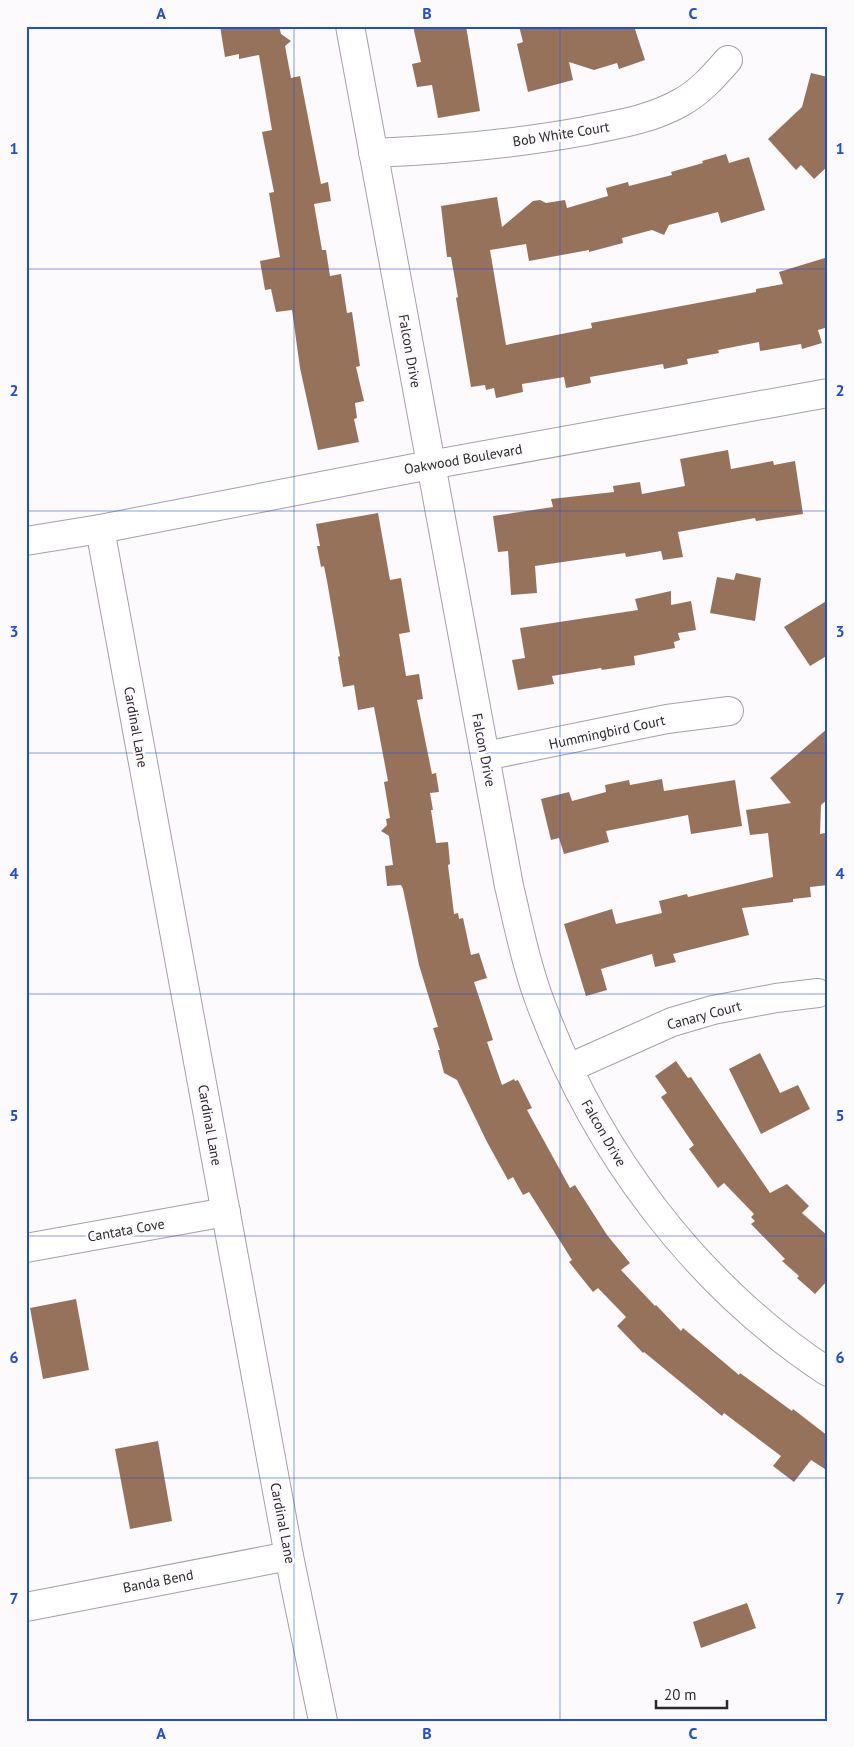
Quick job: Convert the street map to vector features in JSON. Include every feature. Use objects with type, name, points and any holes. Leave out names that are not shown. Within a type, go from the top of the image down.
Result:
[{"type":"street","name":"Falcon Drive","points":[[350,26],[509,886],[527,961],[538,997],[551,1032],[596,1124],[649,1202],[685,1248],[738,1303],[781,1339],[828,1372]]},
{"type":"street","name":"Bob White Court","points":[[373,153],[437,151],[540,139],[638,121],[682,102],[706,84],[728,60]]},
{"type":"street","name":"Oakwood Boulevard","points":[[26,541],[100,529],[430,465],[828,393]]},
{"type":"street","name":"Cardinal Lane","points":[[100,529],[289,1556],[323,1721]]},
{"type":"street","name":"Hummingbird Court","points":[[485,756],[667,719],[729,711]]},
{"type":"street","name":"Canary Court","points":[[569,1068],[672,1022],[714,1010],[776,998],[818,993]]},
{"type":"street","name":"Cantata Cove","points":[[26,1248],[226,1212]]},
{"type":"street","name":"Banda Bend","points":[[26,1607],[289,1556]]},
{"type":"building","points":[[220,26],[279,26],[281,34],[291,41],[285,46],[291,78],[300,76],[321,184],[328,182],[331,201],[314,204],[322,250],[326,250],[330,276],[341,274],[347,313],[352,312],[360,366],[356,367],[364,401],[355,403],[357,418],[354,419],[359,442],[318,450],[300,368],[292,310],[276,312],[271,289],[265,290],[260,261],[280,257],[269,193],[274,192],[262,132],[272,130],[259,55],[239,59],[239,54],[225,57]]},
{"type":"building","points":[[413,26],[466,26],[480,111],[438,118],[432,85],[417,87],[412,64],[421,62]]},
{"type":"building","points":[[519,26],[634,26],[645,60],[619,69],[617,63],[594,70],[569,62],[573,80],[528,92],[517,44],[523,42]]},
{"type":"building","points":[[811,73],[828,77],[828,166],[814,179],[801,165],[796,170],[768,139],[802,107]]},
{"type":"building","points":[[726,154],[729,163],[749,157],[765,210],[721,223],[718,212],[669,225],[664,235],[652,230],[622,238],[623,243],[589,252],[589,250],[529,261],[526,244],[490,250],[506,345],[592,328],[591,323],[756,292],[756,289],[783,284],[779,272],[828,257],[828,327],[818,330],[822,343],[802,349],[801,344],[760,351],[759,342],[718,350],[719,353],[687,359],[688,364],[664,369],[663,364],[590,377],[591,383],[566,388],[564,377],[522,384],[523,392],[496,398],[494,388],[486,390],[485,385],[471,387],[451,257],[447,257],[441,206],[497,197],[502,227],[533,201],[540,200],[546,203],[565,200],[567,208],[608,196],[606,188],[628,182],[629,186],[672,175],[671,172]]},
{"type":"building","points":[[728,450],[731,469],[773,461],[774,465],[795,461],[803,514],[756,521],[755,518],[678,532],[683,557],[663,560],[661,551],[626,557],[625,553],[535,566],[537,593],[511,595],[508,551],[498,552],[493,516],[553,507],[551,499],[614,492],[613,486],[640,482],[642,494],[685,486],[680,459]]},
{"type":"building","points":[[378,513],[390,580],[401,578],[410,632],[399,634],[406,676],[419,674],[423,699],[417,700],[432,774],[436,773],[439,792],[430,793],[436,843],[448,842],[450,864],[448,865],[454,914],[458,913],[459,919],[463,918],[471,955],[479,953],[487,978],[474,982],[493,1040],[487,1042],[502,1085],[514,1079],[515,1081],[518,1080],[532,1108],[527,1110],[570,1188],[575,1185],[607,1235],[630,1263],[621,1270],[681,1331],[683,1328],[739,1375],[740,1373],[792,1411],[793,1409],[828,1436],[828,1471],[811,1460],[794,1482],[773,1466],[781,1456],[724,1413],[722,1416],[643,1353],[617,1326],[626,1317],[598,1288],[593,1292],[569,1262],[572,1260],[529,1192],[523,1195],[513,1177],[508,1180],[457,1080],[444,1073],[438,1050],[440,1050],[433,1028],[438,1027],[419,965],[403,889],[401,885],[387,886],[385,866],[393,865],[389,836],[381,831],[387,825],[386,819],[390,818],[384,782],[388,781],[374,707],[358,710],[354,685],[343,687],[338,657],[340,656],[327,581],[324,566],[321,567],[317,546],[320,546],[316,524]]},
{"type":"building","points":[[736,573],[761,578],[755,621],[710,613],[717,577],[734,580]]},
{"type":"building","points":[[671,591],[671,605],[691,601],[696,630],[678,633],[680,640],[674,642],[675,648],[634,656],[635,665],[552,676],[554,684],[518,690],[512,660],[525,658],[520,628],[638,610],[635,599]]},
{"type":"building","points":[[828,600],[828,655],[810,666],[784,627]]},
{"type":"building","points":[[828,728],[828,799],[821,805],[820,834],[825,833],[828,858],[828,885],[810,887],[811,897],[793,899],[793,902],[742,908],[749,935],[673,954],[676,962],[655,967],[652,954],[601,969],[607,990],[586,996],[564,924],[612,909],[616,924],[662,913],[659,901],[687,894],[688,897],[773,877],[768,833],[750,835],[746,810],[791,803],[770,778]]},
{"type":"building","points":[[662,779],[664,791],[735,780],[742,826],[691,834],[688,815],[606,831],[609,842],[564,854],[559,838],[551,840],[541,799],[569,792],[572,801],[606,792],[605,785],[629,780],[630,785]]},
{"type":"building","points":[[760,1053],[780,1093],[798,1085],[810,1109],[761,1134],[729,1069]]},
{"type":"building","points":[[676,1061],[688,1078],[691,1077],[770,1193],[787,1184],[809,1206],[802,1213],[828,1236],[828,1280],[815,1294],[797,1278],[799,1276],[782,1261],[785,1259],[751,1224],[755,1221],[751,1217],[754,1214],[724,1183],[718,1188],[689,1149],[694,1145],[661,1097],[667,1093],[655,1076]]},
{"type":"building","points":[[76,1299],[89,1370],[43,1379],[30,1308]]},
{"type":"building","points":[[158,1441],[172,1521],[130,1529],[115,1449]]},
{"type":"building","points":[[747,1603],[756,1628],[701,1648],[693,1622]]}]
